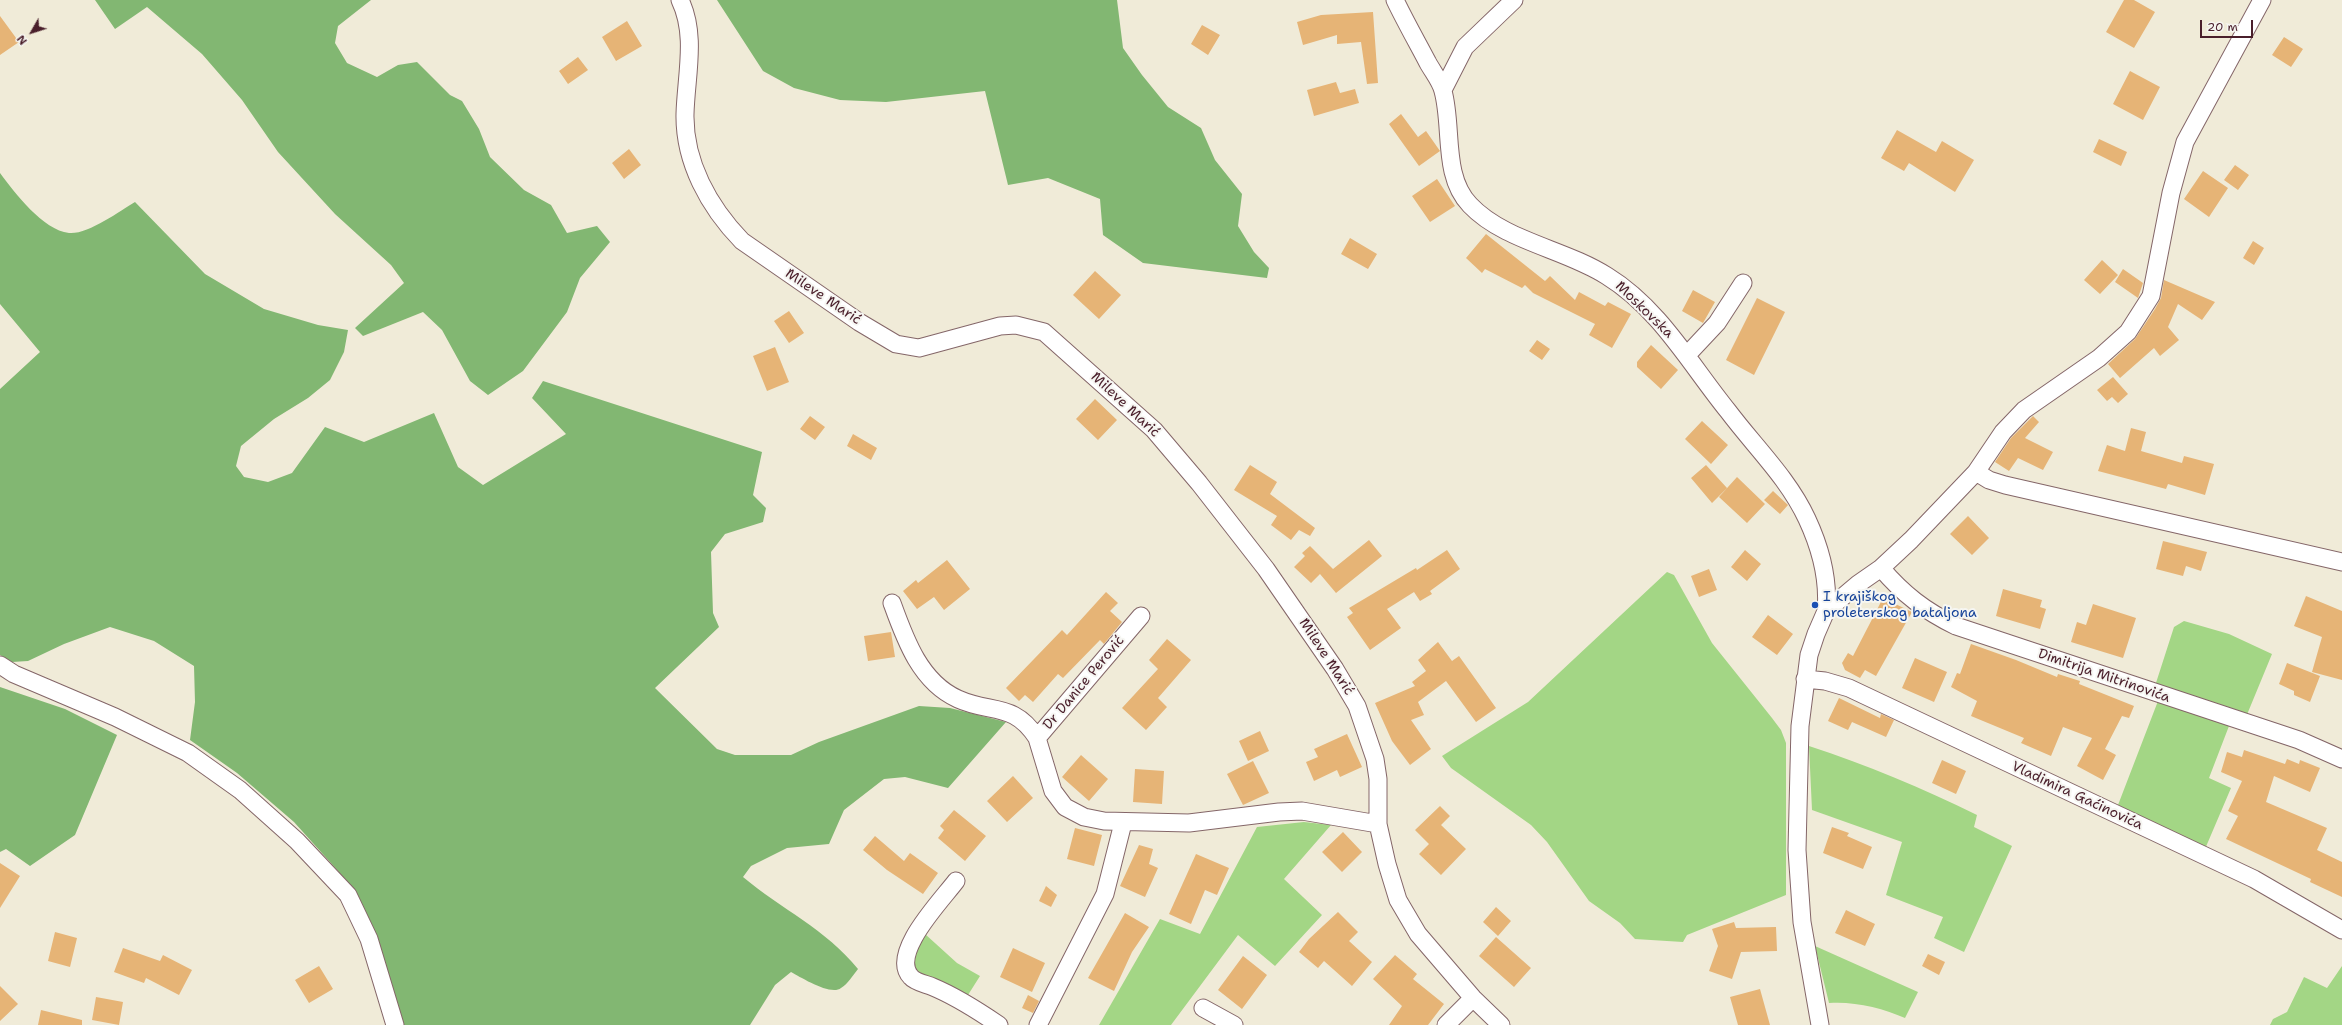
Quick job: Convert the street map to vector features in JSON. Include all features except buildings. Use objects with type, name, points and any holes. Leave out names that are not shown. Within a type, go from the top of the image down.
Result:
[{"type":"street","name":"Mileve Marić","points":[[680,0],[687,14],[690,66],[685,115],[687,139],[694,167],[702,186],[726,225],[742,241],[859,322],[896,344],[919,348],[1000,326],[1016,325],[1044,332],[1080,362],[1154,430],[1199,483],[1266,569],[1328,657],[1357,706],[1370,742],[1378,779],[1378,824],[1387,864],[1398,900],[1418,934],[1473,998],[1501,1025]]},
{"type":"street","name":"Moskovska","points":[[1395,0],[1443,90],[1453,166],[1458,188],[1471,206],[1495,225],[1583,262],[1608,276],[1649,312],[1688,355],[1722,404],[1781,474],[1796,497],[1808,520],[1826,575],[1826,611]]},
{"type":"street","points":[[1443,90],[1465,47],[1514,0]]},
{"type":"street","points":[[1820,1025],[1802,922],[1797,850],[1800,726],[1805,679],[1809,655],[1826,611],[1858,584],[1881,568],[1976,472],[2003,432],[2024,410],[2099,358],[2128,332],[2151,296],[2171,193],[2185,142],[2262,0]]},
{"type":"street","points":[[1688,355],[1717,323],[1743,283]]},
{"type":"street","points":[[1976,472],[1989,480],[2005,485],[2342,562]]},
{"type":"street","name":"Dimitrija Mitrinovića","points":[[1881,568],[1916,604],[1956,626],[2299,740],[2342,759]]},
{"type":"street","points":[[1826,575],[1842,584],[1858,584]]},
{"type":"street","points":[[892,603],[907,646],[936,684],[957,698],[1003,710],[1022,720],[1037,738]]},
{"type":"street","name":"Dr Danice Perović","points":[[1141,616],[1037,738],[1048,780],[1065,807],[1084,817],[1104,822],[1189,822],[1279,812],[1302,811],[1378,824]]},
{"type":"street","points":[[0,665],[14,674],[115,717],[188,753],[240,790],[297,841],[348,895],[369,939],[395,1025]]},
{"type":"street","name":"Vladimira Gaćinovića","points":[[1805,679],[1825,681],[1856,691],[2254,879],[2342,930]]},
{"type":"street","points":[[1038,1025],[1105,894],[1123,822]]},
{"type":"street","points":[[956,881],[908,944],[904,961],[906,970],[912,978],[959,998],[999,1025]]},
{"type":"street","points":[[1446,1025],[1473,998]]},
{"type":"street","points":[[1203,1008],[1234,1025]]},
{"type":"green space","points":[[95,0],[371,0],[338,26],[335,43],[347,63],[377,77],[398,65],[417,62],[450,95],[462,101],[479,129],[490,157],[524,190],[551,205],[567,233],[597,226],[610,242],[580,278],[567,312],[523,371],[488,395],[470,381],[442,330],[423,312],[363,336],[355,328],[404,283],[391,265],[335,214],[278,152],[242,100],[202,54],[147,7],[115,29]]},
{"type":"green space","points":[[717,0],[1117,0],[1123,48],[1142,75],[1168,107],[1201,128],[1215,160],[1242,194],[1238,226],[1254,252],[1269,268],[1267,278],[1143,263],[1103,235],[1100,199],[1048,178],[1008,185],[985,91],[886,102],[840,100],[794,88],[763,71]]},
{"type":"green space","points":[[0,173],[13,190],[40,218],[49,225],[69,233],[76,233],[94,226],[135,202],[205,274],[264,309],[318,325],[348,330],[344,352],[330,380],[308,398],[274,419],[241,446],[236,466],[244,477],[268,482],[292,473],[325,427],[364,442],[434,413],[458,467],[483,485],[566,434],[532,398],[543,381],[762,452],[753,495],[766,508],[763,522],[725,534],[711,552],[713,613],[719,627],[655,688],[717,749],[735,755],[791,755],[819,742],[919,706],[950,708],[1006,722],[948,788],[905,777],[884,779],[844,810],[829,844],[787,848],[751,866],[743,877],[818,931],[845,955],[858,969],[846,984],[836,990],[831,990],[809,982],[791,972],[775,985],[750,1025],[390,1025],[367,932],[338,871],[294,822],[237,773],[190,740],[195,702],[194,666],[154,641],[110,627],[64,644],[28,661],[12,662],[0,655],[0,389],[40,352],[0,304]]},
{"type":"green space","points":[[1667,572],[1674,575],[1712,643],[1781,730],[1786,743],[1786,895],[1687,935],[1683,942],[1635,939],[1620,923],[1589,901],[1547,842],[1531,825],[1451,768],[1442,756],[1528,702]]},
{"type":"green space","points":[[2184,621],[2229,634],[2272,654],[2246,717],[2155,686],[2174,627]]},
{"type":"green space","points":[[0,687],[65,709],[117,735],[75,835],[30,866],[6,849],[0,852]]},
{"type":"green space","points":[[2158,701],[2229,726],[2209,778],[2231,788],[2205,849],[2118,805]]},
{"type":"green space","points":[[1809,746],[1894,778],[1977,815],[1974,827],[2012,846],[1964,952],[1934,938],[1943,917],[1886,895],[1902,842],[1812,810]]},
{"type":"green space","points":[[1304,822],[1331,825],[1284,879],[1322,915],[1275,966],[1238,935],[1171,1025],[1099,1025],[1160,919],[1200,934],[1257,827]]},
{"type":"green space","points":[[925,934],[957,963],[980,976],[968,995],[917,973],[913,963],[915,953]]},
{"type":"green space","points":[[1815,946],[1918,992],[1905,1018],[1887,1011],[1858,1004],[1829,1003]]},
{"type":"green space","points":[[2342,966],[2342,1025],[2270,1025],[2273,1019],[2287,1012],[2304,977],[2327,988]]},
{"type":"place","name":"I krajiškog proleterskog bataljona","points":[[1815,605]]}]
